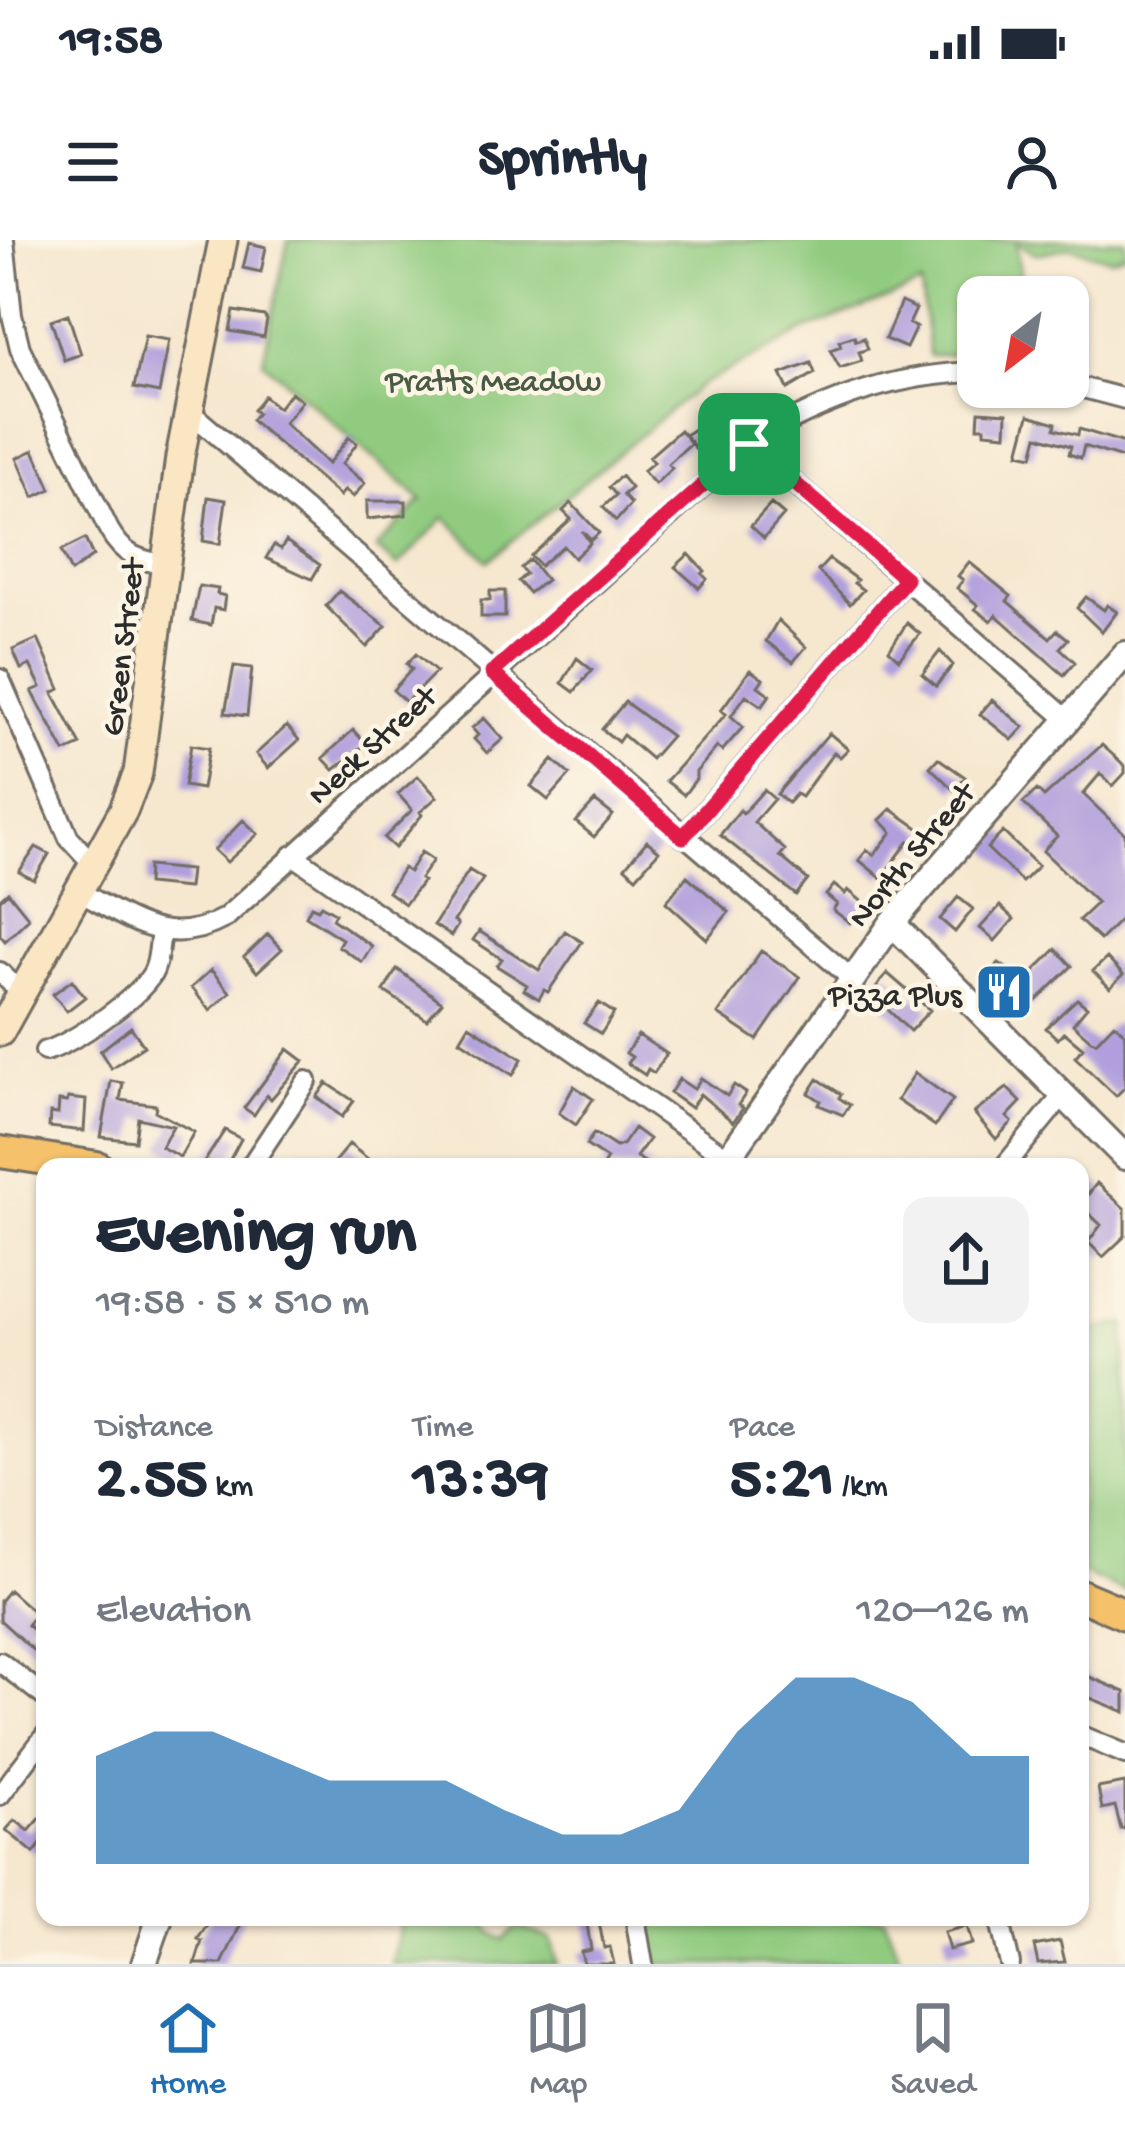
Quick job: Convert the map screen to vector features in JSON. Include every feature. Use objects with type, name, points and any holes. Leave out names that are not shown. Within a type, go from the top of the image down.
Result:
[{"type":"main road","name":"Green Street","points":[[0,1032],[139,773],[189,411],[224,240]]},
{"type":"main road","points":[[0,1152],[39,1158]]},
{"type":"main road","points":[[1089,1598],[1125,1614]]},
{"type":"street","points":[[4,240],[20,348],[99,510],[124,553],[167,565]]},
{"type":"street","name":"Neck Street","points":[[161,931],[197,932],[225,918],[749,444],[783,423],[862,392],[957,373]]},
{"type":"street","points":[[1089,390],[1125,399]]},
{"type":"street","points":[[189,411],[851,978]]},
{"type":"street","points":[[749,444],[1067,719]]},
{"type":"street","points":[[683,837],[906,579]]},
{"type":"street","name":"North Street","points":[[728,1158],[892,923],[1125,655]]},
{"type":"street","points":[[0,679],[70,838],[93,864]]},
{"type":"street","points":[[293,855],[719,1158]]},
{"type":"street","points":[[45,1051],[62,1048],[76,1038],[146,984],[154,972],[161,931],[78,891]]},
{"type":"street","points":[[892,923],[1125,1157]]},
{"type":"street","points":[[0,972],[21,993]]},
{"type":"street","points":[[256,1158],[307,1081]]},
{"type":"street","points":[[1011,1158],[1063,1095]]},
{"type":"street","points":[[0,1662],[36,1690]]},
{"type":"street","points":[[1089,1739],[1125,1754]]},
{"type":"street","points":[[0,1795],[36,1748]]},
{"type":"street","points":[[144,1964],[157,1926]]},
{"type":"street","points":[[637,1926],[643,1964]]},
{"type":"street","points":[[1001,1926],[1010,1964]]},
{"type":"green space","name":"Pratts Meadow","points":[[288,240],[1125,240],[1125,254],[1111,259],[1071,247],[1036,254],[1016,243],[1020,276],[957,276],[957,354],[929,356],[921,285],[808,329],[701,385],[488,561],[445,517],[398,566],[376,548],[422,500],[263,361]]},
{"type":"green space","points":[[1125,1323],[1125,1592],[1089,1576],[1089,1331]]},
{"type":"green space","points":[[399,1926],[488,1926],[503,1940],[518,1927],[551,1939],[558,1964],[391,1964]]},
{"type":"green space","points":[[648,1926],[887,1926],[902,1964],[654,1964]]},
{"type":"building","points":[[249,243],[266,247],[261,272],[243,268]]},
{"type":"building","points":[[901,302],[916,309],[909,324],[916,327],[906,348],[885,339]]},
{"type":"building","points":[[234,311],[264,316],[264,337],[230,331]]},
{"type":"building","points":[[68,314],[81,354],[64,360],[51,320]]},
{"type":"building","points":[[145,336],[169,340],[159,393],[134,388]]},
{"type":"building","points":[[854,336],[856,341],[864,338],[868,349],[859,352],[862,361],[840,368],[830,350]]},
{"type":"building","points":[[811,363],[815,373],[788,389],[781,374]]},
{"type":"building","points":[[291,392],[302,401],[284,423],[328,464],[349,437],[357,443],[342,464],[365,483],[353,497],[345,490],[340,496],[251,420],[264,396],[278,408]]},
{"type":"building","points":[[979,411],[1007,413],[1006,434],[978,427]]},
{"type":"building","points":[[1029,415],[1056,423],[1055,429],[1078,435],[1079,429],[1125,443],[1125,459],[1084,446],[1081,458],[1069,454],[1071,446],[1038,436],[1033,456],[1019,453]]},
{"type":"building","points":[[710,419],[718,428],[696,449],[685,435]]},
{"type":"building","points":[[680,430],[691,443],[655,484],[643,471],[654,462],[649,457]]},
{"type":"building","points":[[34,450],[51,489],[34,497],[17,458]]},
{"type":"building","points":[[621,476],[631,488],[623,495],[631,504],[616,521],[603,507],[616,495],[609,487]]},
{"type":"building","points":[[208,497],[226,500],[220,544],[203,541]]},
{"type":"building","points":[[367,501],[406,501],[406,515],[367,519]]},
{"type":"building","points":[[571,503],[599,533],[591,540],[582,531],[590,543],[574,558],[563,546],[540,566],[531,556],[571,519],[563,511]]},
{"type":"building","points":[[771,504],[784,515],[764,538],[751,526]]},
{"type":"building","points":[[85,539],[93,556],[71,572],[61,551]]},
{"type":"building","points":[[286,541],[320,565],[312,579],[266,558],[274,545],[281,549]]},
{"type":"building","points":[[689,554],[705,571],[702,574],[707,579],[699,588],[675,567]]},
{"type":"building","points":[[829,559],[863,590],[850,604],[818,571]]},
{"type":"building","points":[[530,560],[546,580],[529,593],[518,581],[526,574],[521,568]]},
{"type":"building","points":[[969,562],[1011,596],[1007,601],[1050,638],[1057,630],[1068,639],[1060,648],[1075,662],[1064,675],[996,615],[991,621],[975,609],[978,605],[957,588],[963,580],[958,576]]},
{"type":"building","points":[[199,586],[218,589],[217,594],[225,596],[223,610],[214,608],[211,625],[192,621]]},
{"type":"building","points":[[339,591],[386,626],[367,647],[326,606]]},
{"type":"building","points":[[490,591],[505,591],[505,617],[481,617],[481,600],[490,600]]},
{"type":"building","points":[[1086,597],[1104,610],[1107,605],[1117,612],[1102,632],[1077,608]]},
{"type":"building","points":[[778,620],[806,647],[793,662],[766,641]]},
{"type":"building","points":[[907,623],[920,634],[899,659],[889,650]]},
{"type":"building","points":[[38,639],[60,689],[53,693],[81,745],[65,752],[32,691],[41,687],[30,665],[21,669],[13,650]]},
{"type":"building","points":[[940,651],[953,665],[936,686],[922,674]]},
{"type":"building","points":[[416,654],[436,672],[406,702],[393,690],[412,669],[407,664]]},
{"type":"building","points":[[577,658],[592,670],[574,692],[562,683]]},
{"type":"building","points":[[234,666],[252,668],[247,716],[225,713]]},
{"type":"building","points":[[750,670],[763,679],[758,686],[770,695],[762,706],[746,695],[731,716],[743,727],[722,751],[717,747],[684,795],[666,781],[726,714],[721,710]]},
{"type":"building","points":[[992,700],[1024,727],[1012,740],[980,714]]},
{"type":"building","points":[[625,702],[671,736],[651,759],[623,735],[618,742],[602,729]]},
{"type":"building","points":[[484,718],[503,739],[487,753],[474,739],[478,735],[472,728]]},
{"type":"building","points":[[287,726],[299,740],[268,768],[256,754]]},
{"type":"building","points":[[353,730],[366,744],[334,770],[323,758]]},
{"type":"building","points":[[829,733],[848,749],[840,757],[834,752],[801,797],[796,794],[788,803],[777,794]]},
{"type":"building","points":[[191,745],[209,748],[202,789],[184,786]]},
{"type":"building","points":[[1102,745],[1125,766],[1125,773],[1113,786],[1100,774],[1083,794],[1125,834],[1125,915],[1100,940],[1079,920],[1097,903],[1043,851],[1057,836],[1023,803],[1037,790],[1044,797]]},
{"type":"building","points":[[938,758],[965,777],[954,790],[930,767]]},
{"type":"building","points":[[553,760],[570,775],[548,800],[531,786]]},
{"type":"building","points":[[418,776],[437,797],[395,848],[384,838],[412,810],[398,794]]},
{"type":"building","points":[[764,790],[774,799],[754,822],[785,850],[780,856],[808,880],[796,895],[720,835]]},
{"type":"building","points":[[595,801],[613,815],[594,837],[576,822]]},
{"type":"building","points":[[891,809],[927,834],[915,847],[909,841],[881,878],[859,860],[867,850],[874,855],[892,832],[880,820]]},
{"type":"building","points":[[243,820],[258,834],[227,862],[214,850]]},
{"type":"building","points":[[1003,832],[1038,866],[1022,882],[987,848]]},
{"type":"building","points":[[647,841],[659,851],[636,877],[625,867]]},
{"type":"building","points":[[36,847],[49,854],[34,880],[19,872]]},
{"type":"building","points":[[421,852],[433,860],[405,904],[388,892],[403,868],[409,872]]},
{"type":"building","points":[[148,866],[190,870],[188,888],[147,884]]},
{"type":"building","points":[[469,870],[483,879],[454,921],[458,925],[451,936],[434,925]]},
{"type":"building","points":[[687,876],[729,912],[707,939],[666,902]]},
{"type":"building","points":[[834,885],[865,904],[850,923],[833,910],[837,904],[826,895]]},
{"type":"building","points":[[8,892],[29,918],[5,941],[0,935],[0,899]]},
{"type":"building","points":[[958,897],[973,909],[955,932],[940,919]]},
{"type":"building","points":[[321,905],[335,913],[332,919],[372,946],[362,962],[338,946],[342,939],[306,916],[311,906],[318,909]]},
{"type":"building","points":[[1000,906],[1014,919],[995,941],[980,928]]},
{"type":"building","points":[[479,931],[539,970],[565,931],[582,942],[539,999],[497,966],[502,959],[473,940]]},
{"type":"building","points":[[268,934],[282,949],[257,972],[244,957]]},
{"type":"building","points":[[1056,949],[1072,966],[1030,1007],[1015,991],[1004,1002],[982,980],[999,963],[1024,981]]},
{"type":"building","points":[[761,951],[800,977],[757,1040],[718,1014]]},
{"type":"building","points":[[1107,958],[1123,975],[1110,988],[1093,971]]},
{"type":"building","points":[[397,969],[442,1002],[427,1020],[384,991]]},
{"type":"building","points":[[211,970],[230,992],[210,1010],[191,988]]},
{"type":"building","points":[[887,973],[930,1010],[910,1031],[881,1003],[869,998]]},
{"type":"building","points":[[72,980],[85,997],[67,1011],[53,994]]},
{"type":"building","points":[[1077,999],[1087,1007],[1073,1024],[1091,1040],[1096,1042],[1114,1023],[1125,1033],[1125,1087],[1116,1096],[1075,1057],[1083,1048],[1064,1032],[1058,1039],[1046,1028]]},
{"type":"building","points":[[599,1003],[614,1013],[601,1034],[584,1023]]},
{"type":"building","points":[[469,1025],[522,1059],[513,1075],[460,1040]]},
{"type":"building","points":[[131,1027],[144,1046],[111,1068],[100,1051]]},
{"type":"building","points":[[638,1035],[667,1054],[654,1073],[648,1069],[645,1075],[627,1063],[632,1057],[626,1053]]},
{"type":"building","points":[[288,1049],[304,1061],[271,1099],[267,1095],[254,1115],[244,1108]]},
{"type":"building","points":[[915,1073],[953,1100],[935,1126],[897,1100]]},
{"type":"building","points":[[701,1078],[727,1096],[734,1085],[746,1093],[733,1122],[700,1094],[691,1108],[670,1093],[679,1079],[694,1089]]},
{"type":"building","points":[[818,1079],[850,1105],[843,1115],[819,1105],[821,1101],[809,1093]]},
{"type":"building","points":[[111,1081],[123,1083],[120,1100],[156,1105],[155,1111],[194,1132],[180,1157],[161,1147],[173,1126],[138,1118],[135,1141],[101,1137]]},
{"type":"building","points":[[327,1083],[354,1101],[342,1117],[317,1097]]},
{"type":"building","points":[[574,1086],[593,1099],[576,1125],[559,1113]]},
{"type":"building","points":[[1007,1088],[1021,1102],[1007,1117],[1012,1122],[996,1139],[974,1113]]},
{"type":"building","points":[[86,1100],[84,1131],[49,1127],[50,1113],[58,1114],[59,1101]]},
{"type":"building","points":[[634,1128],[649,1139],[638,1158],[606,1158],[586,1145],[594,1133],[616,1147]]},
{"type":"building","points":[[225,1130],[241,1139],[231,1158],[207,1158]]},
{"type":"building","points":[[349,1144],[367,1158],[337,1158]]},
{"type":"building","points":[[1097,1183],[1125,1209],[1125,1236],[1103,1257],[1089,1243],[1101,1225],[1089,1214],[1089,1193]]},
{"type":"building","points":[[9,1590],[36,1614],[27,1625],[36,1632],[36,1653],[0,1620],[0,1601]]},
{"type":"building","points":[[1089,1677],[1125,1692],[1125,1712],[1089,1698]]},
{"type":"building","points":[[1125,1783],[1125,1829],[1121,1829],[1115,1806],[1102,1809],[1098,1788]]},
{"type":"building","points":[[15,1820],[29,1831],[36,1823],[34,1853],[6,1830]]},
{"type":"building","points":[[206,1926],[240,1926],[222,1964],[195,1964],[202,1941],[198,1939]]},
{"type":"building","points":[[587,1926],[600,1926],[604,1948],[610,1947],[614,1964],[584,1964],[581,1952],[591,1950]]},
{"type":"building","points":[[967,1926],[972,1944],[949,1950],[944,1932]]},
{"type":"building","points":[[1060,1941],[1065,1962],[1038,1964],[1034,1946]]},
{"type":"place","name":"Pizza Plus","points":[[1004,992]]},
{"type":"route","points":[[749,444],[906,579],[683,837],[492,673],[749,444]]}]
